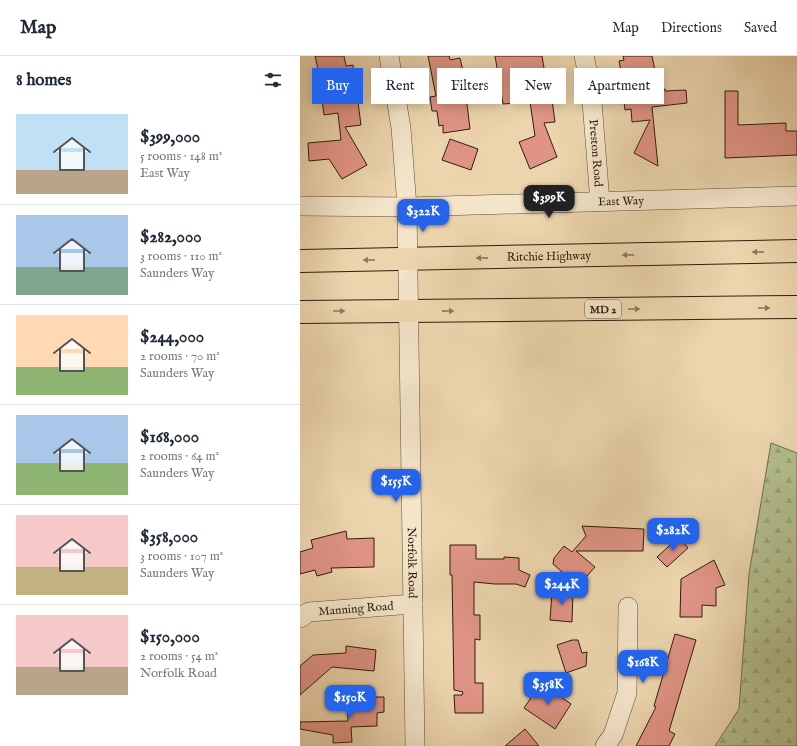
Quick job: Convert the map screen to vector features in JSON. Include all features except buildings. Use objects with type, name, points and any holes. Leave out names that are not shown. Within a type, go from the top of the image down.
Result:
[{"type":"main road","name":"Ritchie Highway","points":[[300,261],[797,251]]},
{"type":"main road","name":"MD 2","points":[[300,312],[797,307]]},
{"type":"street","name":"Norfolk Road","points":[[389,56],[401,128],[407,207],[415,746]]},
{"type":"street","name":"Preston Road","points":[[584,56],[591,89],[600,202]]},
{"type":"street","name":"East Way","points":[[300,206],[407,207],[797,196]]},
{"type":"street","name":"Manning Road","points":[[300,618],[309,612],[413,604]]},
{"type":"street","points":[[605,746],[613,735],[627,693],[628,607]]},
{"type":"green space","points":[[771,443],[797,453],[797,746],[715,746],[739,709],[749,574]]}]
